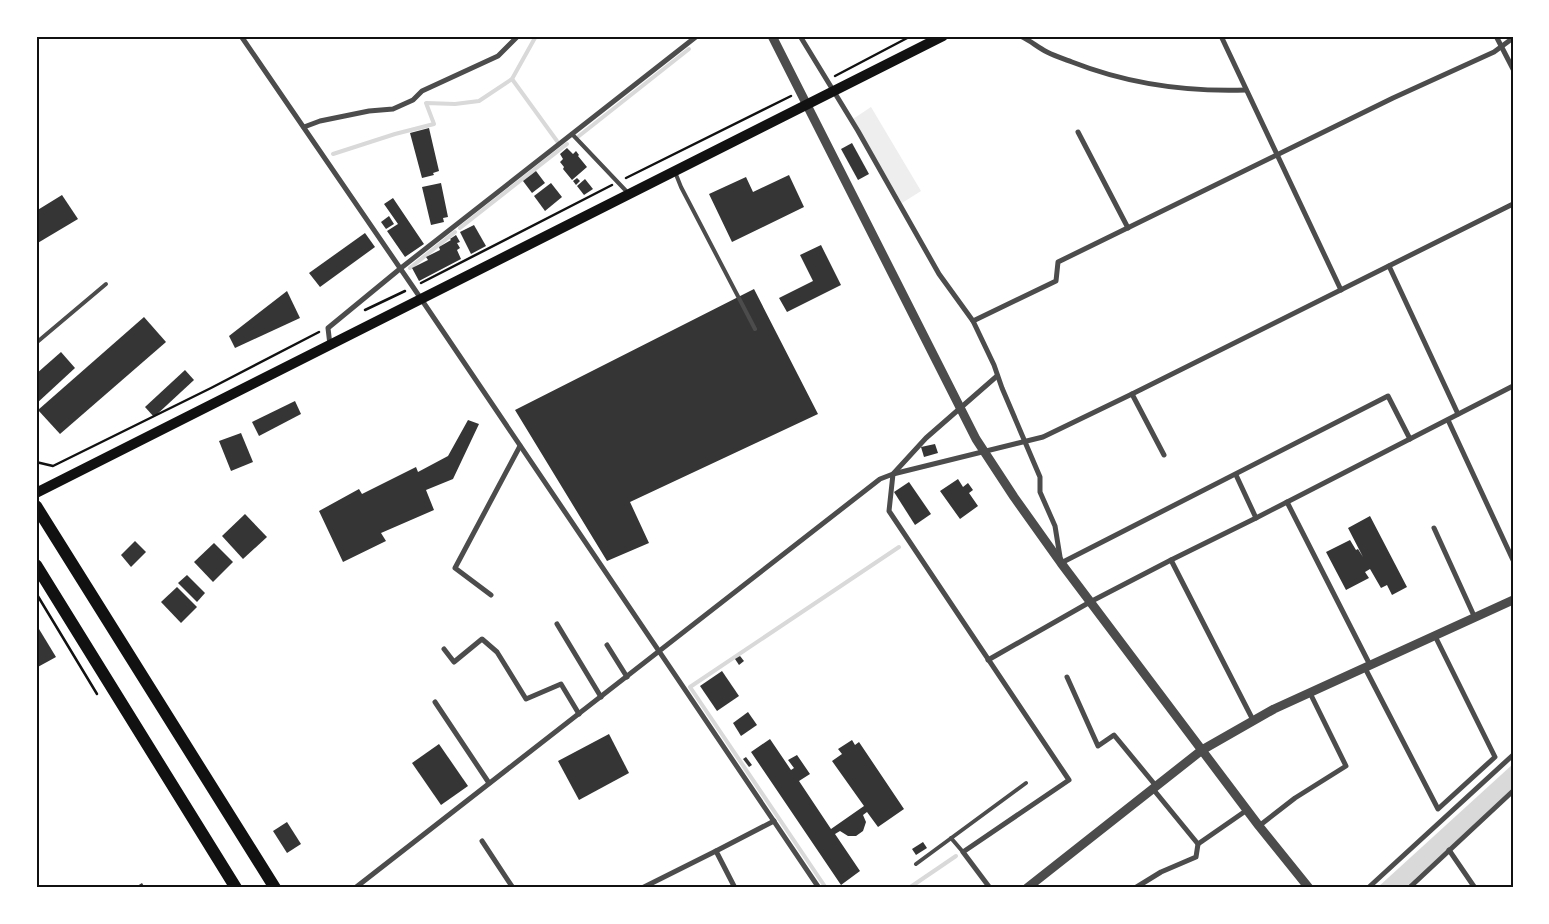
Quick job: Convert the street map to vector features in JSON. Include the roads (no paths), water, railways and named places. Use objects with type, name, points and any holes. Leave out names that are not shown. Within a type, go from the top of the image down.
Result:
[{"type":"main road","points":[[36,492],[943,36]]},
{"type":"main road","points":[[36,506],[275,888]]},
{"type":"main road","points":[[36,565],[236,888]]},
{"type":"street","points":[[242,36],[422,299],[819,888]]},
{"type":"street","points":[[304,127],[320,121],[369,111],[393,109],[413,100],[422,91],[498,56],[518,36]]},
{"type":"street","points":[[330,345],[328,328],[400,268],[697,36]]},
{"type":"street","points":[[772,36],[983,451],[1019,505],[1090,602],[1259,826],[1309,888]]},
{"type":"street","points":[[800,36],[939,274],[973,321],[989,352],[997,376],[1040,478],[1040,492],[1055,526],[1061,563]]},
{"type":"street","points":[[1020,36],[1030,40],[1046,52],[1102,74],[1161,86],[1209,91],[1246,90]]},
{"type":"street","points":[[1221,36],[1341,290]]},
{"type":"street","points":[[1496,36],[1513,69]]},
{"type":"street","points":[[973,321],[1056,281],[1058,262],[1393,98],[1494,52],[1513,38]]},
{"type":"street","points":[[1078,132],[1128,228]]},
{"type":"street","points":[[355,888],[880,479],[893,474],[1043,437],[1513,204]]},
{"type":"street","points":[[1389,266],[1458,414]]},
{"type":"street","points":[[990,888],[962,852],[1069,780],[888,511],[893,474],[926,438],[997,376]]},
{"type":"street","points":[[988,660],[1090,602],[1513,386]]},
{"type":"street","points":[[1132,394],[1164,455]]},
{"type":"street","points":[[1061,563],[1388,396],[1410,439]]},
{"type":"street","points":[[1448,420],[1513,560]]},
{"type":"street","points":[[491,595],[455,568],[520,446]]},
{"type":"street","points":[[1236,475],[1256,518]]},
{"type":"street","points":[[1287,502],[1438,809],[1495,757],[1434,636]]},
{"type":"street","points":[[1434,528],[1475,618]]},
{"type":"street","points":[[1171,560],[1253,720]]},
{"type":"street","points":[[1027,888],[1202,750],[1253,720],[1513,600]]},
{"type":"street","points":[[557,624],[601,697]]},
{"type":"street","points":[[444,649],[454,662],[482,639],[497,652],[526,699],[561,684],[579,714]]},
{"type":"street","points":[[607,645],[627,677]]},
{"type":"street","points":[[1067,677],[1098,746],[1114,734],[1198,844]]},
{"type":"street","points":[[1259,826],[1295,798],[1346,766],[1310,693]]},
{"type":"street","points":[[435,702],[489,783]]},
{"type":"street","points":[[1368,888],[1513,754]]},
{"type":"street","points":[[1410,888],[1513,791]]},
{"type":"street","points":[[1135,888],[1161,872],[1196,857],[1198,844],[1247,810]]},
{"type":"street","points":[[642,888],[774,821]]},
{"type":"street","points":[[482,841],[513,888]]},
{"type":"street","points":[[1449,850],[1475,888]]},
{"type":"street","points":[[716,851],[735,888]]},
{"type":"lane","points":[[572,134],[630,194]]},
{"type":"lane","points":[[675,172],[755,330]]},
{"type":"lane","points":[[36,343],[106,284]]},
{"type":"lane","points":[[916,864],[1026,783]]},
{"type":"lane","points":[[951,838],[962,852]]},
{"type":"waterway","points":[[333,154],[395,134],[434,124],[426,103],[455,104],[479,101],[512,79],[536,36]]},
{"type":"waterway","points":[[579,136],[689,49]]},
{"type":"waterway","points":[[512,79],[557,141]]},
{"type":"waterway","points":[[460,228],[567,144]]},
{"type":"waterway","points":[[410,268],[455,232]]},
{"type":"waterway","points":[[826,888],[690,687],[899,547]]},
{"type":"waterway","points":[[909,888],[956,856]]}]
